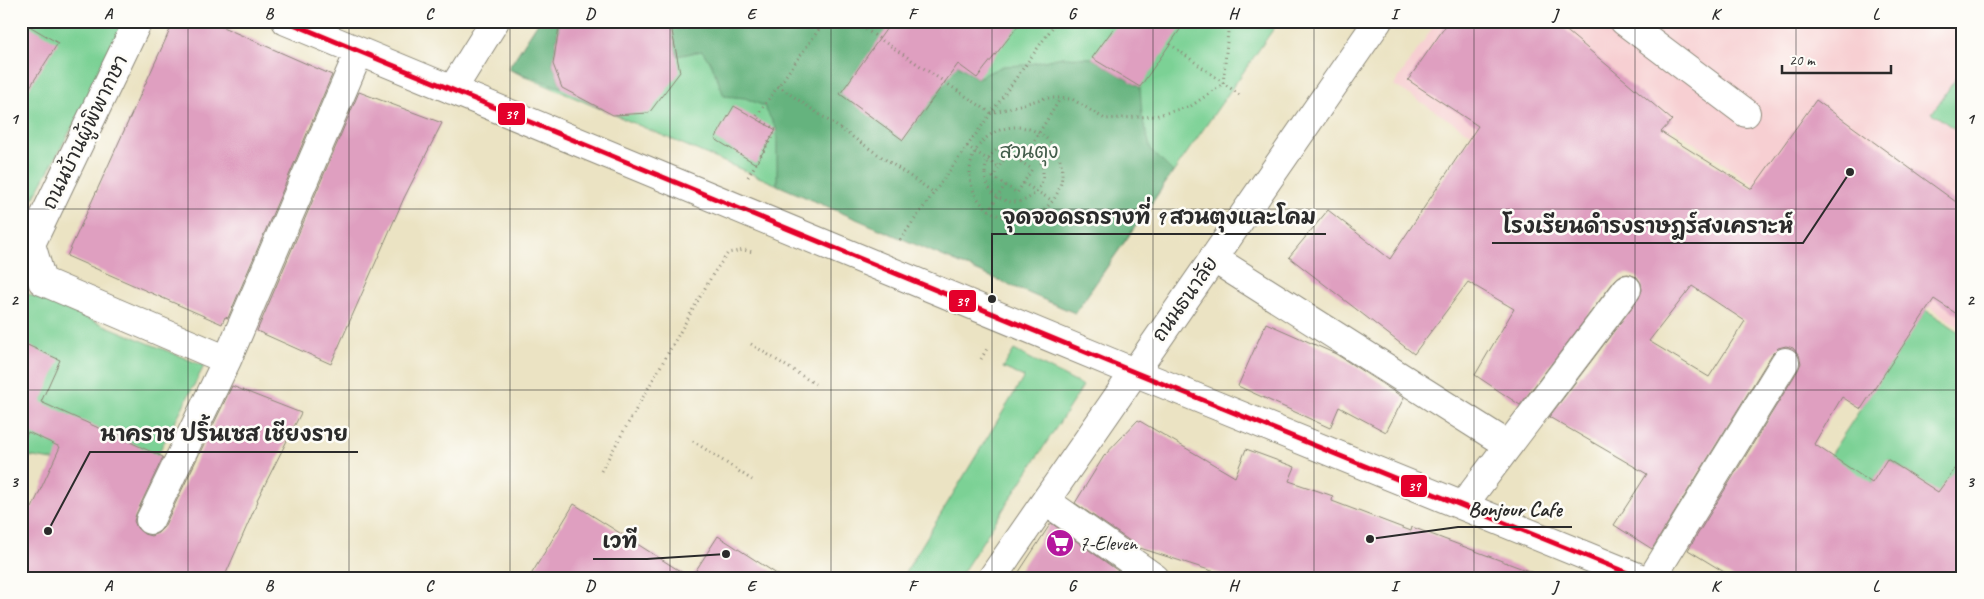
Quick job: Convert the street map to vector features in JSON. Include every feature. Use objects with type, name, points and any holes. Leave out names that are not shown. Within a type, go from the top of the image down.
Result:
[{"type":"street","name":"ถนนบ้านผู้พิพากษา","points":[[138,21],[32,244],[42,281],[227,360]]},
{"type":"street","points":[[286,21],[1134,372],[1464,504],[1627,575]]},
{"type":"street","points":[[452,90],[496,21]]},
{"type":"street","name":"ถนนธนาลัย","points":[[992,578],[1378,21]]},
{"type":"street","points":[[1624,21],[1746,113]]},
{"type":"street","points":[[150,520],[227,360],[359,52]]},
{"type":"street","points":[[1214,258],[1508,445]]},
{"type":"street","points":[[1464,504],[1626,289]]},
{"type":"street","points":[[1652,578],[1784,362]]},
{"type":"street","points":[[1046,501],[1155,578]]},
{"type":"path","points":[[731,205],[776,130],[756,117],[825,21]]},
{"type":"path","points":[[853,21],[991,113],[1045,98],[1072,98],[1105,119],[1154,116],[1191,106],[1223,84]]},
{"type":"path","points":[[880,267],[1057,21]]},
{"type":"path","points":[[1223,84],[1229,21]]},
{"type":"path","points":[[1170,44],[1242,96]]},
{"type":"path","points":[[778,86],[933,192]]},
{"type":"path","points":[[1021,162],[1060,98]]},
{"type":"path","points":[[1009,128],[1023,128],[1039,133],[1053,145],[1060,159],[1061,182],[1053,201],[1038,214],[1020,219],[1004,218],[989,211],[977,197],[972,187],[970,165],[975,152],[995,132],[1009,128]]},
{"type":"path","points":[[1020,145],[1029,148],[1041,163],[1041,182],[1037,190],[1023,200],[1005,201],[998,197],[991,192],[985,176],[988,160],[1002,147],[1020,145]]},
{"type":"path","points":[[967,146],[999,167]]},
{"type":"path","points":[[1008,153],[1032,170],[1017,193],[993,177],[999,167],[1008,153]]},
{"type":"path","points":[[1023,183],[1053,201]]},
{"type":"path","points":[[989,211],[1005,186]]},
{"type":"path","points":[[601,471],[713,274],[728,253],[744,250],[762,254]]},
{"type":"path","points":[[751,344],[815,384]]},
{"type":"path","points":[[692,441],[752,480]]},
{"type":"shaded area","points":[[1437,21],[1963,21],[1963,330],[1674,129],[1600,216],[1394,85]]},
{"type":"green space","points":[[21,21],[130,21],[21,221]]},
{"type":"green space","name":"สวนตุง","points":[[539,21],[1279,21],[1075,313],[508,69]]},
{"type":"green space","points":[[539,21],[560,21],[553,64],[562,88],[508,69]]},
{"type":"green space","name":"สวนตุง","points":[[670,21],[894,21],[977,78],[1003,66],[1025,65],[1062,57],[1092,58],[1140,87],[1142,117],[1151,150],[1173,172],[1075,313],[777,185],[777,130],[764,106],[745,98],[724,96],[712,65],[702,51],[677,56]]},
{"type":"green space","points":[[1963,68],[1963,135],[1932,113]]},
{"type":"green space","points":[[21,291],[204,366],[147,475],[21,455]]},
{"type":"green space","points":[[1926,310],[1963,334],[1963,458],[1926,511],[1901,493],[1912,475],[1888,459],[1872,483],[1824,464]]},
{"type":"green space","points":[[1014,350],[1083,386],[959,578],[902,578],[1024,377],[1003,368]]},
{"type":"building","points":[[21,21],[58,43],[21,101]]},
{"type":"building","points":[[174,21],[209,21],[332,75],[228,318],[225,317],[222,324],[67,256]]},
{"type":"building","points":[[560,21],[670,21],[680,72],[649,113],[613,115],[562,88],[553,64]]},
{"type":"building","points":[[892,21],[1022,21],[977,78],[958,64],[903,140],[840,94]]},
{"type":"building","points":[[1119,21],[1186,21],[1140,87],[1092,58]]},
{"type":"building","points":[[1449,21],[1555,21],[1672,120],[1661,132],[1752,189],[1816,100],[1963,207],[1963,318],[1934,299],[1861,409],[1842,397],[1814,444],[1872,483],[1887,459],[1938,492],[1963,458],[1963,578],[1734,578],[1688,550],[1798,370],[1801,363],[1799,355],[1793,348],[1786,346],[1778,348],[1772,354],[1652,549],[1614,525],[1647,474],[1549,417],[1639,298],[1642,290],[1641,283],[1637,277],[1628,274],[1621,275],[1615,280],[1520,405],[1475,375],[1514,309],[1468,282],[1414,354],[1289,257],[1328,210],[1390,259],[1478,126],[1408,80]],"holes":[[[1692,286],[1745,321],[1709,377],[1649,341]]]},
{"type":"building","points":[[359,92],[442,123],[404,198],[331,364],[257,331]]},
{"type":"building","points":[[734,106],[776,130],[756,164],[715,139]]},
{"type":"building","points":[[1266,323],[1336,354],[1404,398],[1386,432],[1339,407],[1330,428],[1238,386]]},
{"type":"building","points":[[21,342],[60,360],[41,402],[163,457],[134,521],[137,528],[144,534],[151,536],[158,533],[164,527],[232,386],[301,413],[257,500],[224,578],[21,578],[21,502],[32,508],[60,447],[28,432],[21,447]]},
{"type":"building","points":[[1138,420],[1235,477],[1246,449],[1295,467],[1289,481],[1333,496],[1332,501],[1411,531],[1412,527],[1539,575],[1538,578],[1234,578],[1140,548],[1075,503],[1104,456]]},
{"type":"building","points":[[574,504],[691,578],[529,578]]},
{"type":"building","name":"7-Eleven","points":[[1051,523],[1128,578],[1015,578]]},
{"type":"building","points":[[718,536],[783,578],[691,578]]},
{"type":"transit line","name":"39","points":[[286,21],[1134,372],[1640,578]]},
{"type":"place","name":"โรงเรียนดำรงราษฎร์สงเคราะห์","points":[[1850,172]]},
{"type":"place","name":"จุดจอดรถรางที่ 9 สวนตุงและโคม","points":[[992,299]]},
{"type":"place","name":"นาคราช ปริ้นเซส เชียงราย","points":[[48,531]]},
{"type":"place","name":"Bonjour Cafe","points":[[1370,539]]},
{"type":"place","name":"7-Eleven","points":[[1060,543]]},
{"type":"place","name":"เวที","points":[[726,554]]}]
